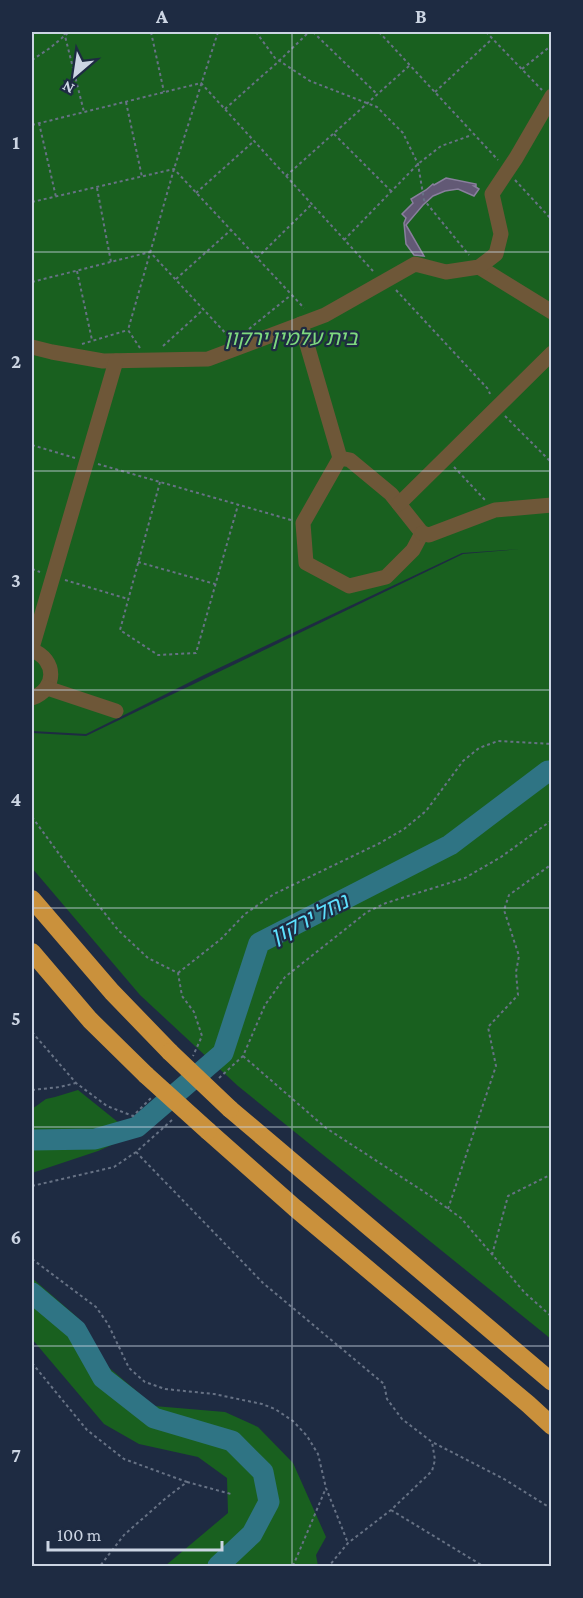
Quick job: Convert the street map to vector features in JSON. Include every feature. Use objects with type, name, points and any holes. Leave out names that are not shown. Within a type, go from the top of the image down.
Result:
[{"type":"highway","points":[[32,899],[112,992],[230,1109],[552,1382]]},
{"type":"highway","points":[[32,951],[90,1020],[146,1075],[295,1208],[552,1426]]},
{"type":"lane","points":[[32,347],[103,361],[208,359],[236,344],[325,315],[416,264],[446,272],[479,267],[496,254],[501,234],[492,194],[551,97]]},
{"type":"lane","points":[[479,267],[552,312]]},
{"type":"lane","points":[[307,321],[340,458],[303,523],[306,563],[349,585],[386,577],[413,550],[422,533]]},
{"type":"lane","points":[[399,504],[552,353]]},
{"type":"lane","points":[[32,698],[40,695],[47,688],[50,680],[50,668],[46,659],[32,649],[116,361]]},
{"type":"lane","points":[[340,458],[350,460],[391,494],[422,533],[429,535],[495,510],[552,505]]},
{"type":"lane","points":[[47,688],[116,711]]},
{"type":"path","points":[[32,60],[50,48],[64,33],[69,32]]},
{"type":"path","points":[[151,32],[164,92]]},
{"type":"path","points":[[204,309],[147,360],[128,330],[174,169],[218,32]]},
{"type":"path","points":[[256,32],[279,61],[310,81],[377,107],[403,134],[418,164],[424,200],[479,267]]},
{"type":"path","points":[[225,109],[311,32],[377,94]]},
{"type":"path","points":[[379,32],[552,220]]},
{"type":"path","points":[[486,32],[551,97]]},
{"type":"path","points":[[64,33],[84,112]]},
{"type":"path","points":[[435,92],[493,39]]},
{"type":"path","points":[[522,69],[552,45]]},
{"type":"path","points":[[286,176],[410,65]]},
{"type":"path","points":[[32,125],[201,83]]},
{"type":"path","points":[[201,83],[344,240],[488,389],[497,408],[552,463]]},
{"type":"path","points":[[126,102],[142,177]]},
{"type":"path","points":[[39,123],[56,197]]},
{"type":"path","points":[[334,134],[392,192]]},
{"type":"path","points":[[344,240],[418,164],[441,146],[474,134]]},
{"type":"path","points":[[196,193],[254,141]]},
{"type":"path","points":[[32,202],[174,169]]},
{"type":"path","points":[[174,169],[291,295],[307,321]]},
{"type":"path","points":[[97,187],[111,262]]},
{"type":"path","points":[[257,258],[312,204]]},
{"type":"path","points":[[176,279],[231,230]]},
{"type":"path","points":[[32,282],[150,252]]},
{"type":"path","points":[[150,252],[236,344],[291,295]]},
{"type":"path","points":[[77,271],[92,340]]},
{"type":"path","points":[[82,343],[128,330]]},
{"type":"path","points":[[32,445],[303,523]]},
{"type":"path","points":[[446,458],[495,510]]},
{"type":"path","points":[[160,482],[120,630],[158,655],[196,653],[238,505]]},
{"type":"path","points":[[138,562],[215,584]]},
{"type":"path","points":[[32,569],[128,599]]},
{"type":"path","points":[[178,973],[221,939],[245,914],[274,894],[404,829],[426,811],[463,761],[479,748],[498,741],[552,744]]},
{"type":"path","points":[[32,817],[118,930],[148,958],[178,973]]},
{"type":"path","points":[[552,820],[501,857],[465,879],[386,903],[367,912],[285,977],[265,1005],[243,1056],[326,1128],[461,1218],[525,1293],[552,1317]]},
{"type":"path","points":[[448,1209],[496,1066],[488,1027],[518,995],[516,972],[519,956],[504,910],[509,895],[552,864]]},
{"type":"path","points":[[178,973],[182,996],[194,1012],[202,1036]]},
{"type":"path","points":[[32,1032],[76,1083],[107,1107],[133,1116]]},
{"type":"path","points":[[32,1090],[76,1083]]},
{"type":"path","points":[[32,1186],[114,1167],[136,1152],[263,1282],[384,1384],[387,1399],[402,1419],[432,1442],[504,1479],[552,1509]]},
{"type":"path","points":[[492,1255],[508,1196],[552,1174]]},
{"type":"path","points":[[32,1259],[96,1307],[108,1324],[129,1368],[145,1382],[165,1389],[214,1394],[262,1404],[275,1409],[293,1421],[307,1436],[318,1454],[326,1488],[348,1543]]},
{"type":"path","points":[[32,1364],[87,1430],[124,1459],[187,1482],[231,1494]]},
{"type":"path","points":[[329,1566],[348,1543],[391,1510],[432,1471],[435,1460],[432,1442]]},
{"type":"path","points":[[100,1566],[124,1535],[187,1482]]},
{"type":"path","points":[[293,1566],[326,1488]]},
{"type":"path","points":[[391,1510],[483,1566]]},
{"type":"path","points":[[32,1562],[35,1566]]},
{"type":"green space","name":"בית עלמין ירקון","points":[[32,32],[551,32],[551,1339],[238,1086],[140,995],[32,868],[32,733],[86,736],[463,554],[520,549],[462,553],[204,675],[86,734],[32,731]]},
{"type":"green space","points":[[78,1090],[134,1135],[98,1151],[32,1173],[32,1109],[46,1099]]},
{"type":"green space","points":[[32,1278],[78,1318],[107,1366],[154,1406],[225,1412],[258,1427],[293,1463],[326,1537],[316,1555],[318,1566],[165,1566],[228,1513],[227,1478],[198,1457],[139,1444],[104,1424],[32,1339]]},
{"type":"building","points":[[446,178],[476,184],[474,186],[479,189],[474,196],[458,189],[445,191],[433,196],[423,205],[406,225],[424,256],[414,255],[406,244],[404,223],[406,218],[402,214],[413,203],[411,199]]},
{"type":"waterway","name":"נחל ירקון","points":[[32,1140],[95,1139],[137,1127],[223,1053],[259,943],[450,845],[548,771],[552,771]]},
{"type":"waterway","name":"נחל ירקון","points":[[32,1293],[76,1330],[103,1378],[154,1418],[232,1441],[263,1472],[269,1502],[252,1534],[218,1566]]}]
